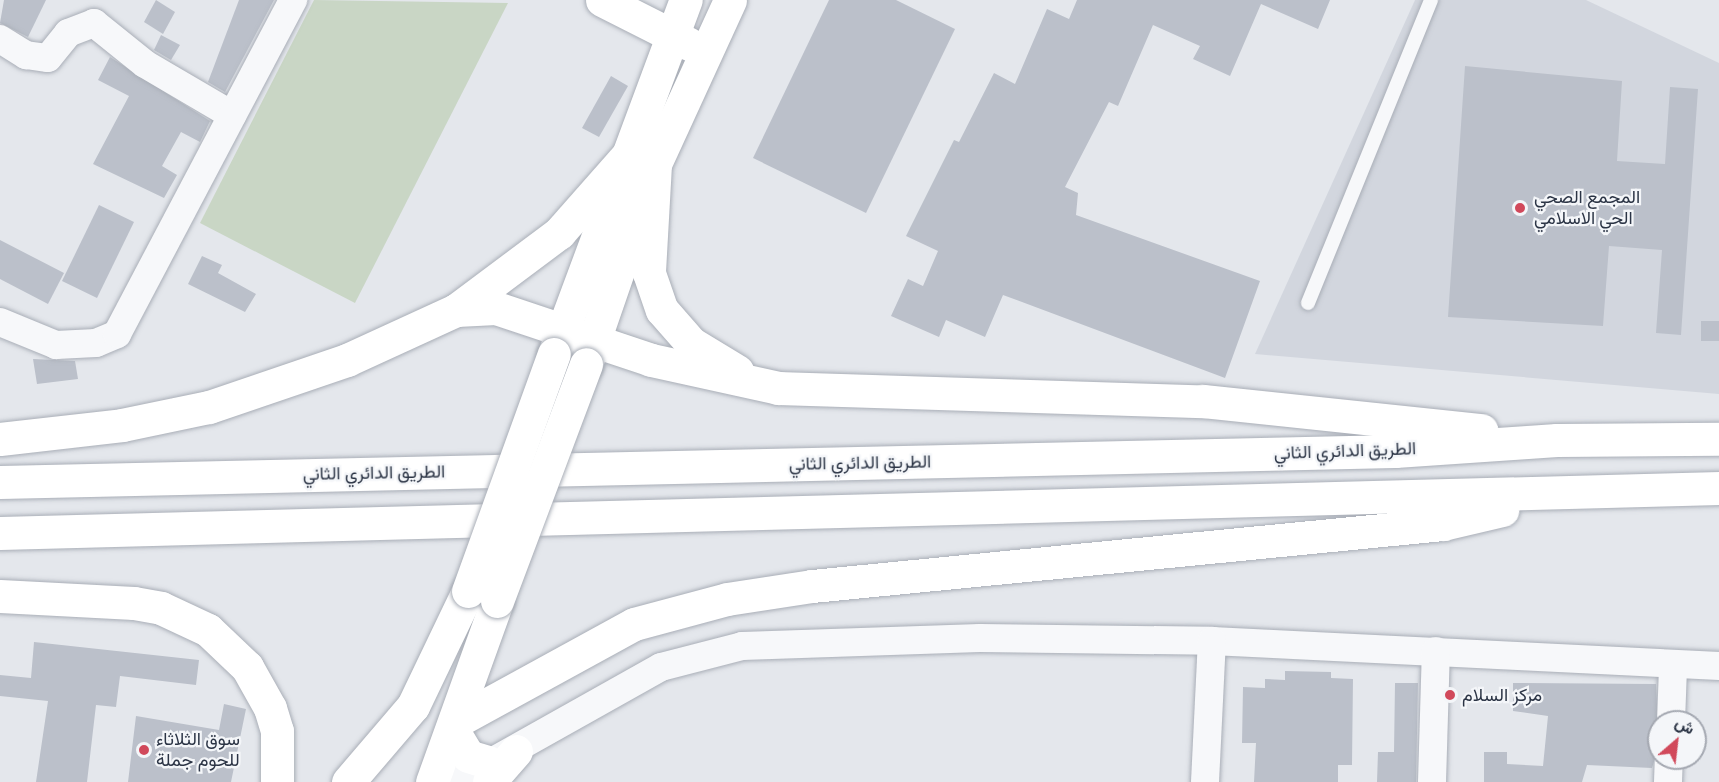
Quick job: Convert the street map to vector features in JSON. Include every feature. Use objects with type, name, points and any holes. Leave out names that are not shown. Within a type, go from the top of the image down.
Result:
[{"type":"main road","points":[[602,0],[707,53]]},
{"type":"main road","points":[[348,782],[413,706],[482,596],[590,353],[641,160],[670,35],[686,0]]},
{"type":"main road","points":[[432,782],[453,725],[482,596],[558,341],[641,160],[707,53],[730,0]]},
{"type":"main road","points":[[0,439],[122,425],[209,407],[347,360],[456,309],[559,233],[641,160]]},
{"type":"main road","points":[[641,160],[649,273],[662,310],[691,343],[722,365],[778,388]]},
{"type":"main road","points":[[456,309],[496,309],[558,341],[590,353],[778,388],[1203,401],[1557,440]]},
{"type":"main road","name":"الطريق الدائري الثاني","points":[[0,482],[1395,451],[1557,440],[1719,439]]},
{"type":"main road","points":[[0,533],[1576,494],[1719,488]]},
{"type":"main road","points":[[453,725],[634,624],[727,599],[836,584],[1443,524],[1576,494]]},
{"type":"main road","points":[[0,596],[134,603],[161,608],[208,630],[247,667],[270,708],[277,732],[277,782]]},
{"type":"main road","points":[[453,725],[468,756],[498,765]]},
{"type":"street","points":[[0,322],[56,345],[96,343],[117,334],[293,0]]},
{"type":"street","points":[[0,39],[26,55],[48,58],[68,33],[94,23],[145,64],[232,115]]},
{"type":"street","points":[[456,782],[498,765],[661,667],[742,646],[980,638],[1212,641],[1436,651],[1673,667],[1719,666]]},
{"type":"street","points":[[1205,782],[1212,641]]},
{"type":"street","points":[[1432,782],[1436,651]]},
{"type":"street","points":[[1671,710],[1673,667]]},
{"type":"lane","points":[[1308,303],[1431,0]]},
{"type":"shaded area","name":"المجمع الصحي الحي الاسلامي","points":[[1415,0],[1586,0],[1719,63],[1719,394],[1255,354]]},
{"type":"green space","points":[[314,0],[508,3],[355,303],[200,223]]},
{"type":"building","points":[[4,0],[46,0],[28,37],[0,23]]},
{"type":"building","points":[[156,0],[175,12],[163,34],[144,22]]},
{"type":"building","points":[[239,0],[274,0],[225,92],[208,82]]},
{"type":"building","points":[[829,0],[896,0],[955,29],[866,213],[753,158]]},
{"type":"building","points":[[1077,0],[1330,0],[1318,29],[1261,4],[1230,76],[1193,59],[1200,46],[1153,25],[1118,106],[1109,102],[1065,187],[1078,193],[1076,215],[1260,281],[1225,378],[1003,295],[985,337],[946,320],[939,337],[891,316],[908,279],[923,286],[938,251],[906,236],[954,140],[959,142],[994,73],[1015,84],[1047,9],[1069,19]]},
{"type":"building","points":[[161,35],[180,45],[171,60],[154,50]]},
{"type":"building","points":[[110,57],[210,121],[200,142],[181,132],[162,166],[177,175],[164,198],[93,164],[129,96],[98,80]]},
{"type":"building","points":[[1465,66],[1622,81],[1617,161],[1665,164],[1670,87],[1698,89],[1681,335],[1656,333],[1662,250],[1609,246],[1603,326],[1448,317]]},
{"type":"building","points":[[611,76],[628,86],[599,137],[582,128]]},
{"type":"building","points":[[99,205],[134,222],[97,298],[62,281]]},
{"type":"building","points":[[0,240],[64,273],[48,304],[0,279]]},
{"type":"building","points":[[202,256],[222,265],[218,273],[256,294],[245,312],[188,284]]},
{"type":"building","points":[[1701,321],[1719,321],[1719,341],[1701,341]]},
{"type":"building","points":[[33,359],[75,361],[78,379],[37,384]]},
{"type":"building","points":[[34,642],[199,660],[196,685],[120,676],[116,707],[96,705],[87,782],[36,782],[48,701],[0,696],[0,675],[31,678]]},
{"type":"building","points":[[1285,671],[1331,672],[1331,678],[1353,679],[1352,765],[1338,765],[1338,782],[1254,782],[1256,743],[1242,743],[1243,687],[1265,688],[1265,679],[1285,680]]},
{"type":"building","points":[[1395,683],[1418,683],[1416,782],[1377,782],[1378,752],[1394,752]]},
{"type":"building","points":[[1513,683],[1656,684],[1657,710],[1647,710],[1647,768],[1587,765],[1582,782],[1484,782],[1484,752],[1507,752],[1507,764],[1543,766],[1548,716],[1513,711]]},
{"type":"building","points":[[224,704],[246,709],[231,782],[128,782],[136,716],[219,730]]},
{"type":"place","name":"المجمع الصحي الحي الاسلامي","points":[[1520,208]]},
{"type":"place","name":"مركز السلام","points":[[1450,695]]},
{"type":"place","name":"سوق الثلاثاء للحوم جملة","points":[[144,750]]}]
